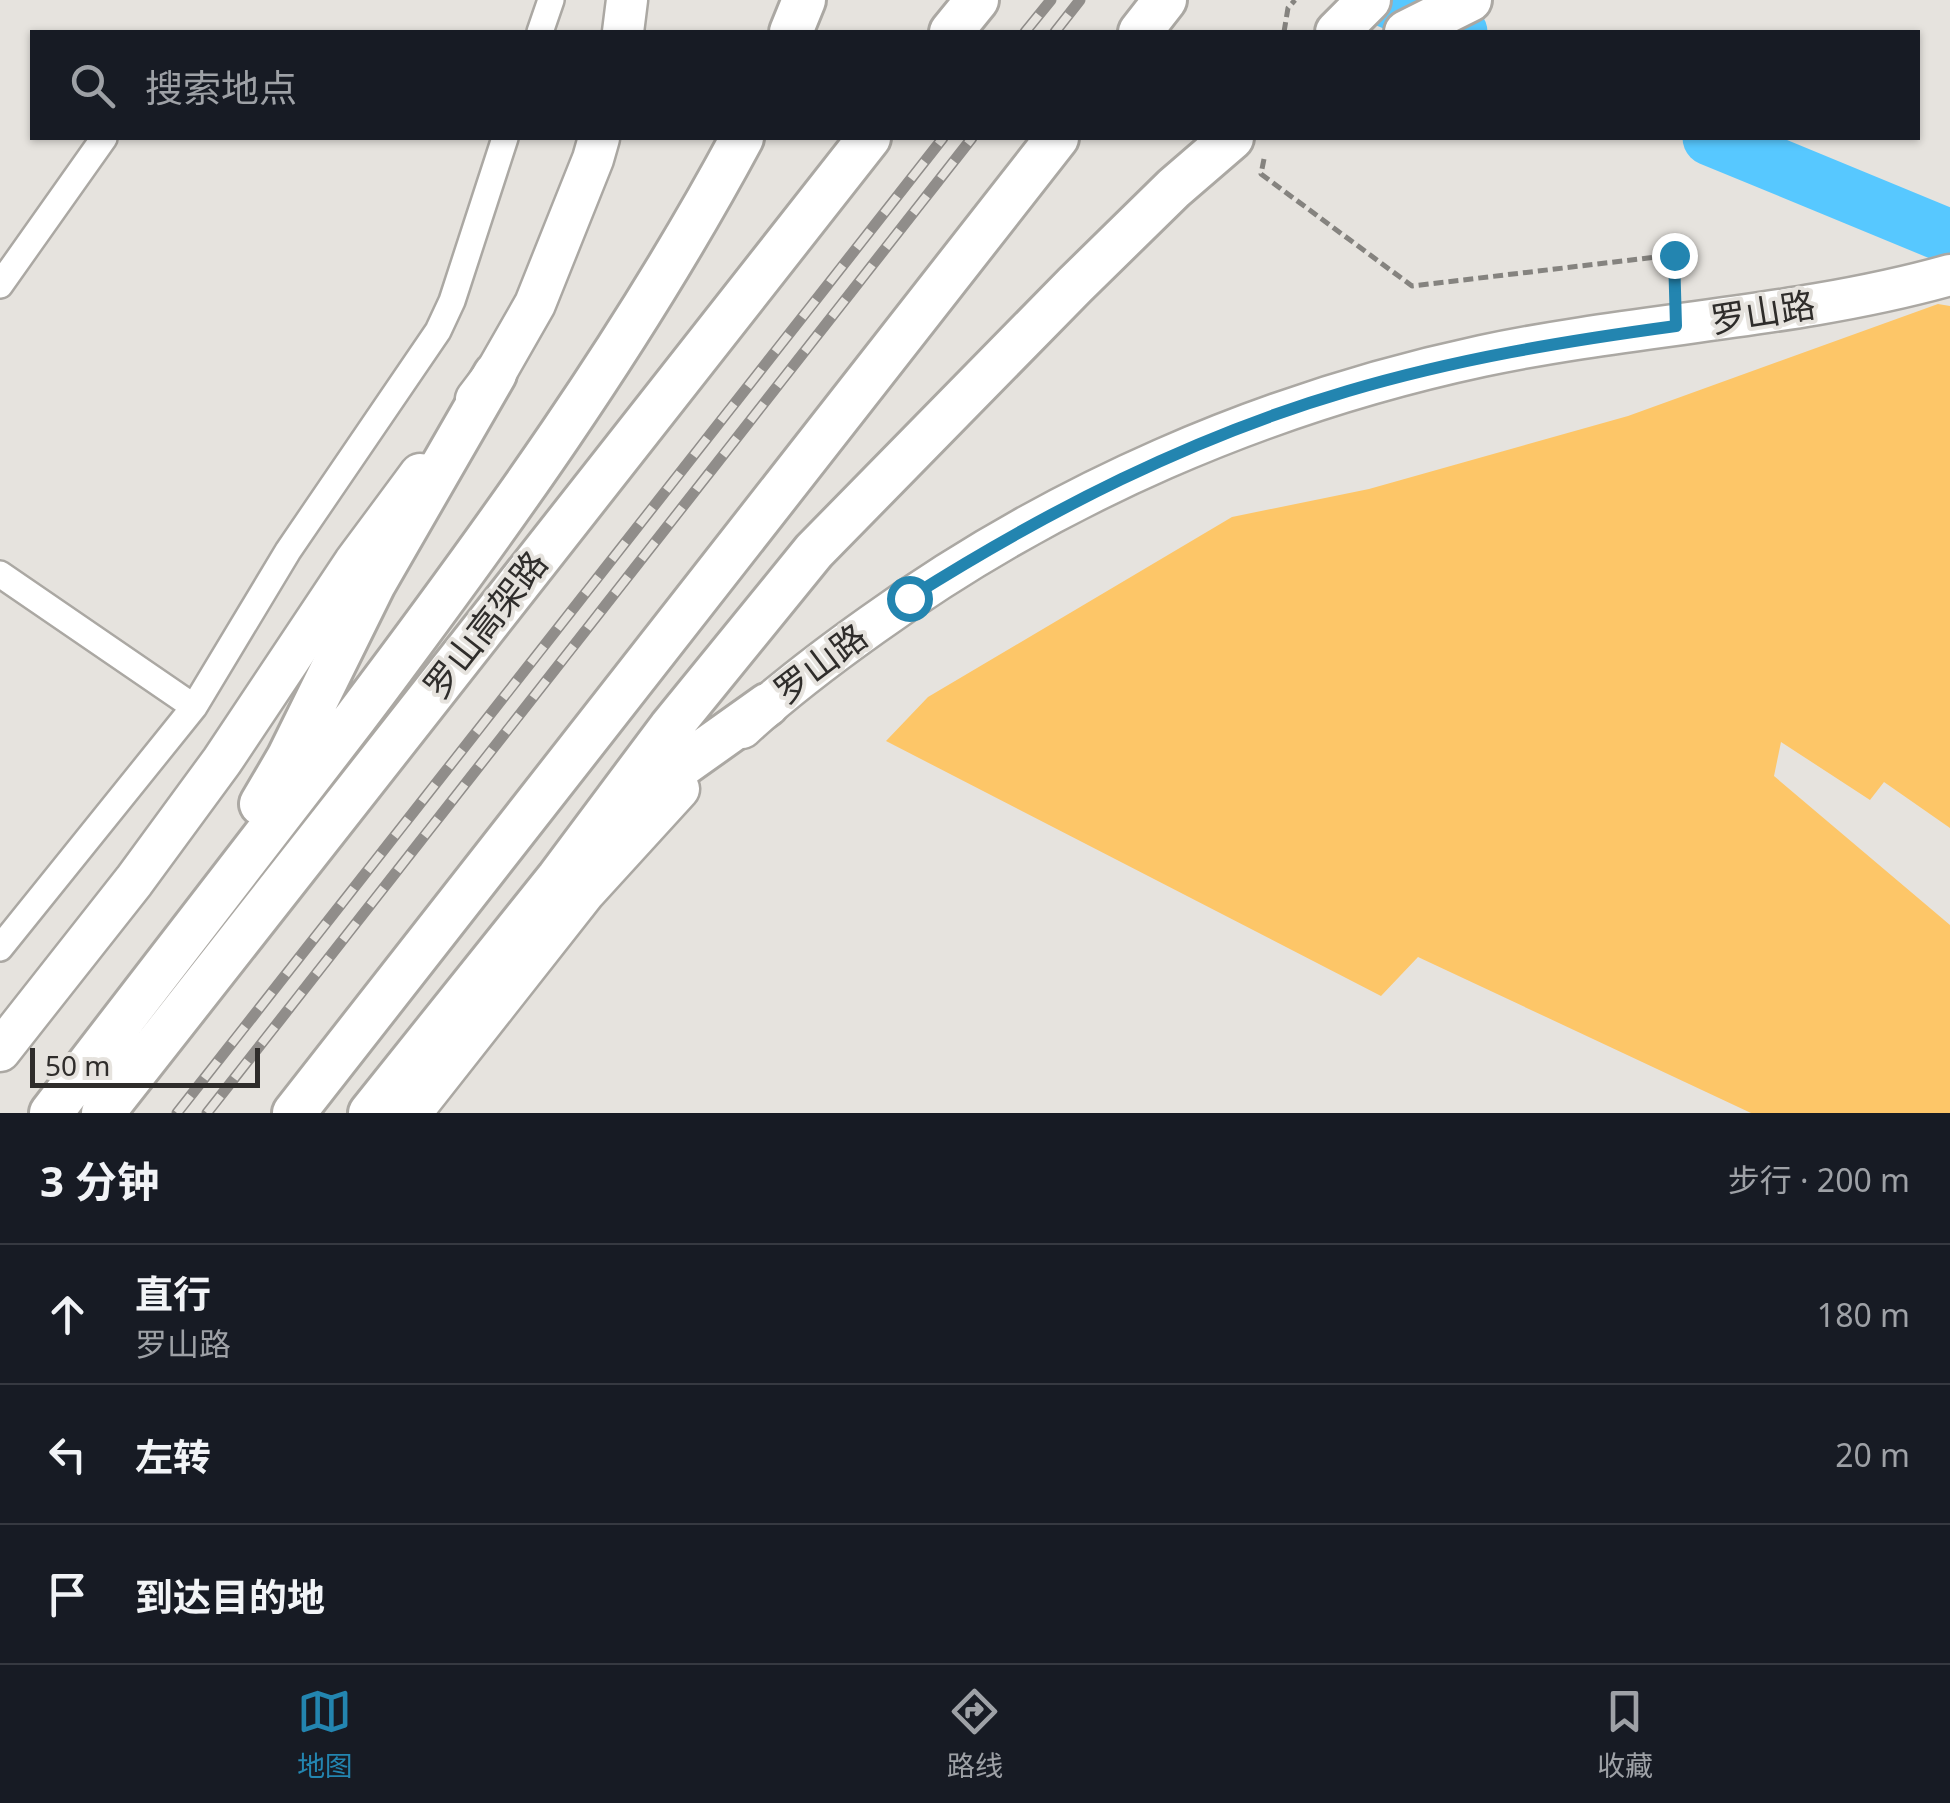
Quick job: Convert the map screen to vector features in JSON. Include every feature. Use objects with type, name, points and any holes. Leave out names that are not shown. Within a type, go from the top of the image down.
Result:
[{"type":"highway","points":[[792,30],[804,0]]},
{"type":"highway","points":[[954,30],[977,0]]},
{"type":"highway","points":[[1142,30],[1165,0]]},
{"type":"highway","points":[[1339,30],[1369,0]]},
{"type":"highway","points":[[1410,30],[1470,0]]},
{"type":"highway","points":[[50,1113],[218,899],[464,573],[660,281],[741,140]]},
{"type":"highway","name":"罗山高架路","points":[[104,1113],[867,140]]},
{"type":"highway","points":[[294,1113],[1055,140]]},
{"type":"highway","points":[[370,1113],[558,878],[670,728],[814,551],[1174,188],[1248,147]]},
{"type":"highway","points":[[50,1113],[242,836],[288,758],[374,584],[495,374]]},
{"type":"highway","points":[[558,878],[680,767],[767,705]]},
{"type":"main road","points":[[622,30],[627,0]]},
{"type":"main road","points":[[0,1051],[134,881],[222,761],[354,563],[495,374],[535,304],[598,140]]},
{"type":"main road","name":"罗山路","points":[[410,1113],[585,892],[694,773],[767,705],[880,618],[984,551],[1115,481],[1198,444],[1345,391],[1554,343],[1811,306],[1950,275]]},
{"type":"street","points":[[541,30],[551,0]]},
{"type":"street","points":[[0,285],[103,140]]},
{"type":"street","points":[[0,948],[194,708],[288,550],[438,330],[452,300],[504,140]]},
{"type":"street","points":[[0,574],[194,708]]},
{"type":"path","points":[[1284,30],[1288,8],[1295,0]]},
{"type":"path","points":[[1248,147],[1261,174],[1412,286],[1674,255],[1676,326]]},
{"type":"shaded area","points":[[1938,304],[1950,306],[1950,828],[1884,782],[1870,800],[1781,742],[1774,776],[1950,925],[1950,1113],[1751,1113],[1418,957],[1381,996],[886,741],[928,697],[1232,517],[1369,489],[1628,416]]},
{"type":"waterway","points":[[1387,0],[1455,30]]},
{"type":"waterway","points":[[1715,140],[1950,237]]},
{"type":"railway","points":[[1027,30],[1051,0]]},
{"type":"railway","points":[[1057,30],[1080,0]]},
{"type":"railway","points":[[177,1113],[941,140]]},
{"type":"railway","points":[[207,1113],[970,140]]},
{"type":"route","points":[[909,598],[1054,512],[1198,444],[1273,416],[1345,391],[1484,356],[1676,326],[1674,255]]}]
